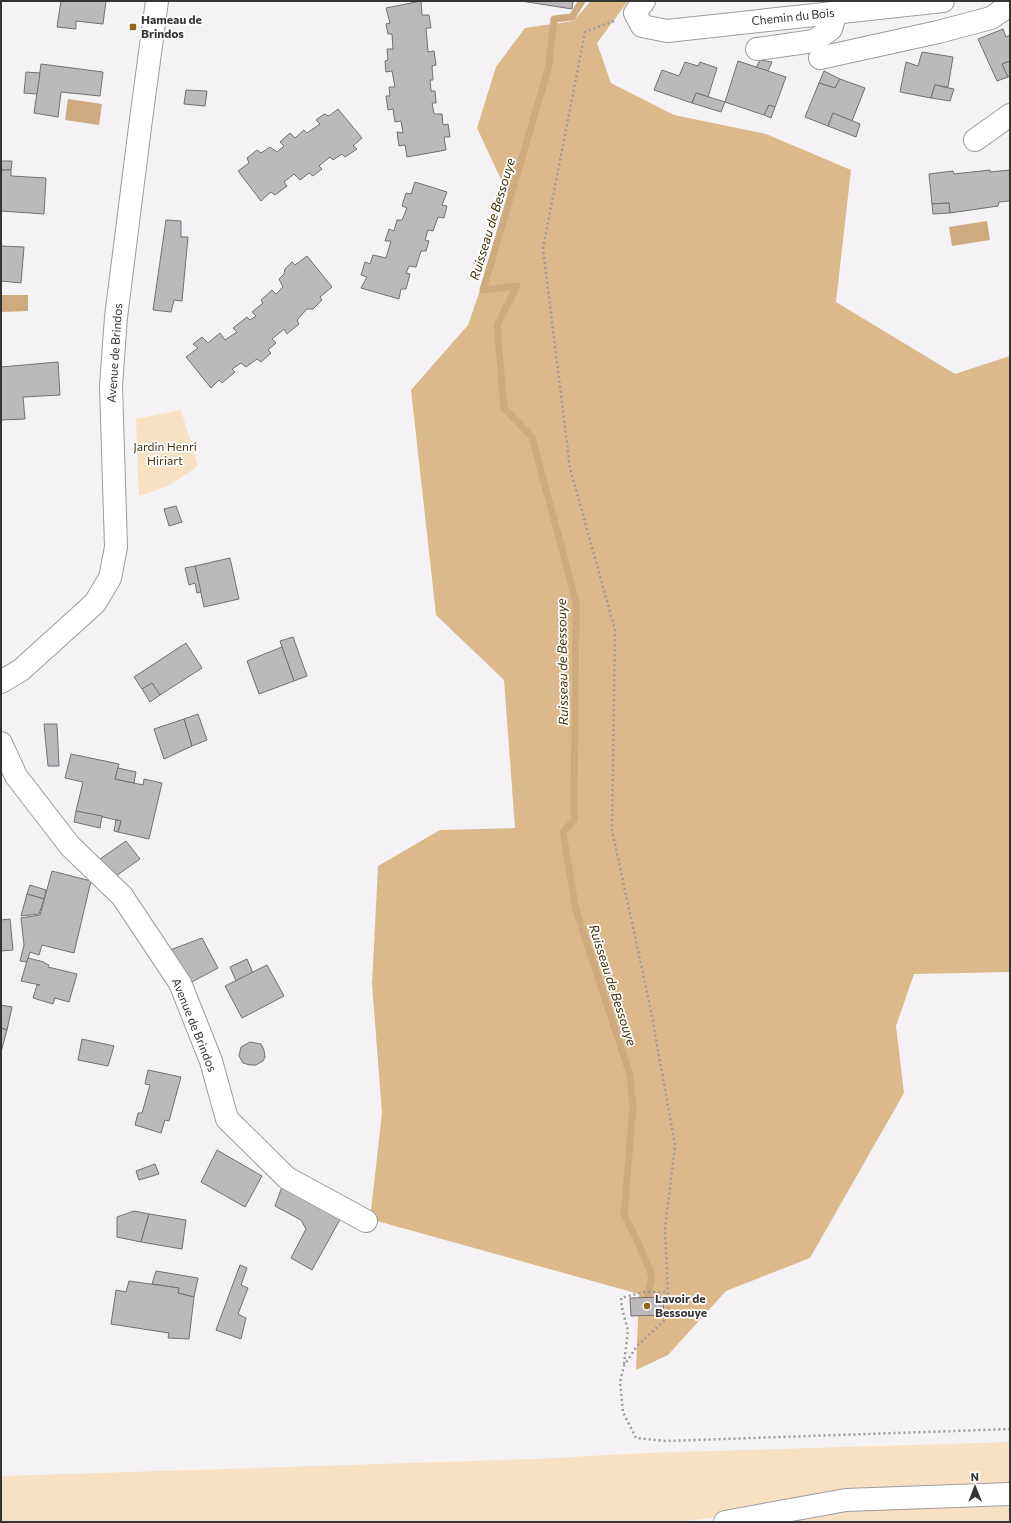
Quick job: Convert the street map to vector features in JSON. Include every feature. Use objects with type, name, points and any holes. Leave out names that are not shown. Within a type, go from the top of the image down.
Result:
[{"type":"street","name":"Avenue de Brindos","points":[[1,682],[7,680],[21,670],[95,603],[110,578],[116,547],[111,386],[116,317],[157,1]]},
{"type":"street","name":"Chemin du Bois","points":[[640,7],[642,26],[667,31],[943,1]]},
{"type":"street","points":[[820,58],[938,32],[991,18],[1004,8],[1005,1]]},
{"type":"street","points":[[757,49],[814,41],[831,29],[836,12]]},
{"type":"street","points":[[975,140],[1010,115]]},
{"type":"street","name":"Avenue de Brindos","points":[[1,743],[16,776],[70,846],[122,896],[180,983],[211,1061],[227,1119],[287,1178],[366,1221]]},
{"type":"street","points":[[725,1522],[846,1500],[1010,1494]]},
{"type":"path","points":[[624,1366],[637,1346],[669,1316],[665,1229],[675,1145],[650,1006],[612,830],[615,630],[570,468],[543,248],[585,32],[640,7]]},
{"type":"path","points":[[668,1292],[644,1292],[621,1298],[628,1331],[624,1366],[620,1382],[623,1412],[636,1438],[666,1441],[1010,1429]]},
{"type":"green space","name":"Jardin Henri Hiriart","points":[[181,410],[198,466],[168,486],[139,496],[136,419]]},
{"type":"green space","points":[[1010,1442],[1010,1487],[716,1517],[681,1522],[1,1522],[1,1476],[535,1459],[644,1453]]},
{"type":"green space","points":[[1010,1498],[1010,1522],[756,1522],[822,1509]]},
{"type":"shaded area","points":[[591,1],[628,1],[597,43],[611,83],[674,115],[766,134],[851,170],[836,302],[955,374],[1010,356],[1010,972],[914,974],[896,1026],[904,1093],[810,1258],[726,1291],[668,1355],[636,1370],[639,1294],[370,1219],[382,1113],[372,984],[378,866],[440,830],[515,828],[504,680],[436,615],[411,390],[468,325],[511,201],[477,128],[496,67],[525,28],[573,21]]},
{"type":"shaded area","points":[[68,99],[102,104],[99,125],[65,120]]},
{"type":"shaded area","points":[[987,221],[990,240],[952,246],[949,227]]},
{"type":"shaded area","points":[[1,295],[28,295],[28,311],[1,312]]},
{"type":"building","points":[[61,1],[106,1],[103,24],[76,21],[76,29],[57,27]]},
{"type":"building","points":[[421,1],[422,15],[429,15],[431,28],[426,28],[428,52],[434,51],[436,65],[432,66],[433,80],[430,80],[431,91],[435,91],[436,103],[432,103],[434,114],[442,114],[443,125],[448,124],[450,137],[444,137],[446,150],[407,157],[405,145],[399,146],[397,132],[403,133],[401,121],[395,122],[393,109],[388,110],[386,96],[390,96],[389,87],[395,87],[392,71],[386,72],[385,61],[388,60],[387,49],[393,49],[392,34],[388,34],[386,24],[390,23],[386,8]]},
{"type":"building","points":[[521,1],[573,1],[572,9]]},
{"type":"building","points":[[1003,29],[1006,37],[1010,35],[1010,61],[1002,64],[1008,77],[997,81],[978,39]]},
{"type":"building","points":[[922,52],[953,57],[948,87],[935,85],[931,98],[900,92],[906,62],[918,66]]},
{"type":"building","points":[[760,60],[772,62],[768,71],[756,68]]},
{"type":"building","points":[[738,61],[786,77],[775,107],[769,105],[764,115],[725,102]]},
{"type":"building","points":[[1010,61],[1010,76],[1008,77],[1002,64]]},
{"type":"building","points":[[685,62],[698,66],[700,62],[717,68],[708,97],[696,93],[692,103],[654,90],[662,70],[679,76]]},
{"type":"building","points":[[41,64],[103,72],[100,96],[61,92],[58,117],[34,113]]},
{"type":"building","points":[[824,71],[840,79],[835,88],[819,83]]},
{"type":"building","points":[[26,72],[40,73],[37,94],[24,93]]},
{"type":"building","points":[[840,79],[865,88],[852,121],[833,113],[828,126],[805,117],[819,83],[835,88]]},
{"type":"building","points":[[935,85],[954,89],[950,101],[931,98]]},
{"type":"building","points":[[186,90],[207,91],[205,106],[184,104]]},
{"type":"building","points":[[696,93],[725,102],[721,112],[692,103]]},
{"type":"building","points":[[769,105],[775,107],[771,118],[764,115]]},
{"type":"building","points":[[338,109],[362,138],[353,146],[357,149],[345,157],[342,154],[333,160],[330,157],[319,166],[322,169],[313,176],[309,173],[300,180],[294,174],[284,182],[287,186],[275,195],[271,192],[261,201],[238,171],[249,163],[247,158],[257,150],[261,153],[270,147],[277,152],[284,146],[280,142],[290,133],[295,138],[304,130],[307,133],[320,124],[316,120],[324,114],[329,116]]},
{"type":"building","points":[[833,113],[860,124],[856,137],[828,126]]},
{"type":"building","points":[[1,161],[12,161],[11,170],[1,170]]},
{"type":"building","points":[[1,170],[11,170],[11,176],[46,178],[44,214],[1,211]]},
{"type":"building","points":[[990,170],[990,172],[1010,170],[1010,201],[999,202],[998,206],[950,213],[949,203],[932,204],[929,174],[953,171],[954,174]]},
{"type":"building","points":[[415,182],[447,192],[442,205],[447,206],[444,218],[438,217],[433,231],[428,230],[425,240],[429,241],[426,251],[421,251],[416,267],[409,266],[406,273],[410,274],[406,289],[401,289],[399,299],[361,288],[367,277],[361,275],[365,262],[370,264],[373,255],[386,258],[391,241],[385,241],[389,229],[394,231],[397,220],[402,220],[407,208],[402,206],[406,193],[411,194]]},
{"type":"building","points":[[949,203],[950,213],[933,214],[932,204]]},
{"type":"building","points":[[166,220],[181,221],[181,237],[188,237],[182,301],[174,300],[171,312],[153,310]]},
{"type":"building","points":[[1,246],[24,247],[21,283],[1,281]]},
{"type":"building","points":[[307,256],[332,287],[320,297],[322,300],[313,309],[307,309],[297,320],[299,324],[287,334],[284,329],[272,339],[276,343],[268,350],[271,353],[261,362],[257,359],[246,367],[241,363],[232,369],[235,372],[222,383],[219,380],[211,388],[186,357],[198,348],[193,344],[202,337],[208,343],[220,333],[225,340],[237,332],[233,328],[247,317],[250,320],[256,316],[252,312],[263,303],[261,300],[272,290],[276,294],[283,287],[279,279],[284,274],[285,269],[292,262],[295,265]]},
{"type":"building","points":[[58,362],[60,395],[23,397],[25,419],[1,420],[1,367]]},
{"type":"building","points":[[176,506],[182,522],[169,526],[164,509]]},
{"type":"building","points":[[230,558],[239,599],[204,607],[195,566]]},
{"type":"building","points":[[195,566],[201,592],[197,593],[195,583],[189,585],[185,568]]},
{"type":"building","points":[[293,637],[307,676],[294,681],[280,641]]},
{"type":"building","points":[[186,643],[202,668],[160,695],[152,683],[142,689],[134,677]]},
{"type":"building","points":[[282,647],[294,681],[259,694],[247,661]]},
{"type":"building","points":[[152,683],[160,695],[150,702],[142,689]]},
{"type":"building","points":[[198,714],[207,740],[192,746],[184,719]]},
{"type":"building","points":[[184,719],[192,746],[164,759],[154,729]]},
{"type":"building","points":[[44,724],[57,724],[59,766],[48,766]]},
{"type":"building","points":[[71,754],[119,764],[115,779],[143,785],[144,779],[162,783],[149,839],[118,832],[121,821],[76,811],[83,782],[65,778]]},
{"type":"building","points":[[118,768],[136,772],[134,783],[115,779]]},
{"type":"building","points":[[76,811],[102,816],[100,828],[74,822]]},
{"type":"building","points":[[116,820],[121,821],[118,832],[114,831]]},
{"type":"building","points":[[126,841],[140,859],[116,876],[100,859]]},
{"type":"building","points":[[52,871],[91,881],[74,953],[42,945],[39,955],[30,952],[27,962],[20,961],[24,945],[21,918],[40,915]]},
{"type":"building","points":[[30,885],[46,890],[44,899],[27,894]]},
{"type":"building","points":[[27,894],[44,899],[39,914],[21,916]]},
{"type":"building","points":[[10,919],[13,950],[1,951],[1,920]]},
{"type":"building","points":[[202,938],[218,968],[188,984],[170,950]]},
{"type":"building","points":[[28,958],[44,962],[49,965],[48,967],[77,974],[69,1002],[55,998],[53,1004],[33,998],[37,985],[40,985],[21,981]]},
{"type":"building","points":[[247,959],[253,973],[236,981],[230,967]]},
{"type":"building","points":[[267,965],[284,996],[242,1018],[225,986]]},
{"type":"building","points":[[1,1005],[12,1007],[7,1030],[1,1028]]},
{"type":"building","points":[[1,1028],[7,1030],[1,1052]]},
{"type":"building","points":[[82,1039],[114,1046],[108,1066],[78,1060]]},
{"type":"building","points":[[250,1042],[261,1044],[264,1050],[265,1057],[263,1061],[256,1065],[243,1063],[239,1056],[241,1047]]},
{"type":"building","points":[[148,1070],[181,1077],[169,1121],[165,1120],[161,1133],[135,1125],[138,1113],[142,1113],[150,1085],[145,1084]]},
{"type":"building","points":[[217,1150],[262,1176],[245,1207],[201,1182]]},
{"type":"building","points":[[155,1164],[159,1174],[139,1180],[136,1171]]},
{"type":"building","points":[[283,1184],[342,1216],[312,1270],[291,1258],[306,1229],[301,1220],[275,1206]]},
{"type":"building","points":[[134,1211],[149,1214],[141,1242],[117,1237],[117,1217]]},
{"type":"building","points":[[149,1214],[186,1220],[182,1249],[141,1242]]},
{"type":"building","points":[[240,1265],[247,1268],[241,1285],[248,1288],[238,1314],[246,1318],[241,1339],[216,1330]]},
{"type":"building","points":[[156,1271],[198,1278],[194,1297],[178,1293],[179,1288],[152,1284]]},
{"type":"building","points":[[129,1281],[179,1288],[178,1293],[194,1297],[189,1339],[168,1338],[169,1333],[111,1324],[116,1290],[126,1292]]},
{"type":"building","name":"Lavoir de Bessouye","points":[[663,1297],[664,1315],[631,1316],[630,1298]]},
{"type":"waterway","name":"Ruisseau de Bessouye","points":[[582,1],[572,17],[554,19],[549,66],[483,290],[517,286],[497,325],[504,408],[532,437],[576,602],[574,820],[563,832],[576,910],[630,1075],[633,1107],[624,1214],[638,1242],[652,1276],[648,1296]]},
{"type":"place","name":"Hameau de Brindos","points":[[133,27]]},
{"type":"place","name":"Lavoir de Bessouye","points":[[647,1306]]}]
